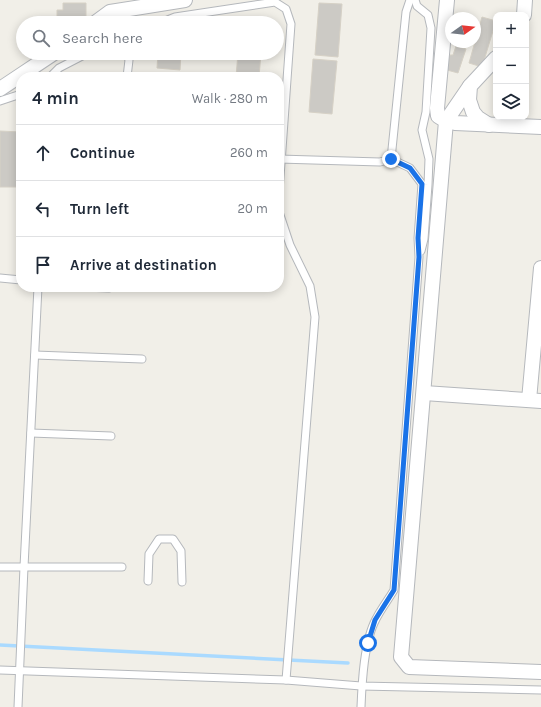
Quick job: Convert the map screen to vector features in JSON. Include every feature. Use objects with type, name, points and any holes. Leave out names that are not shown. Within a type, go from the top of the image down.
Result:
[{"type":"street","points":[[101,16],[110,6],[186,0]]},
{"type":"street","points":[[447,0],[436,108],[438,116],[446,121],[455,123],[541,127]]},
{"type":"street","points":[[524,12],[525,0]]},
{"type":"street","points":[[26,72],[44,60]]},
{"type":"street","points":[[493,61],[470,86],[446,121],[401,657],[409,667],[541,672]]},
{"type":"street","points":[[0,89],[16,78]]},
{"type":"street","points":[[470,86],[472,112],[488,125]]},
{"type":"street","points":[[424,393],[535,401],[541,268]]},
{"type":"lane","points":[[391,159],[406,12],[410,0]]},
{"type":"lane","points":[[415,0],[417,6],[428,15],[431,28],[426,112],[422,130],[429,159],[428,185],[424,239],[419,257]]},
{"type":"lane","points":[[182,16],[275,2],[286,9],[291,24],[284,110]]},
{"type":"lane","points":[[55,72],[59,68],[74,60]]},
{"type":"lane","points":[[128,72],[129,60]]},
{"type":"lane","points":[[0,101],[16,96]]},
{"type":"lane","points":[[284,159],[380,162],[391,159],[410,168],[422,184],[418,238],[419,257],[394,590],[375,620],[368,643],[360,707]]},
{"type":"lane","points":[[284,227],[290,246],[310,286],[315,317],[286,680]]},
{"type":"lane","points":[[0,278],[16,280]]},
{"type":"lane","points":[[18,707],[38,292]]},
{"type":"lane","points":[[35,355],[142,359]]},
{"type":"lane","points":[[31,434],[111,436]]},
{"type":"lane","points":[[148,581],[148,554],[159,539],[173,539],[181,551],[182,582]]},
{"type":"lane","points":[[0,567],[122,567]]},
{"type":"lane","points":[[0,670],[286,680],[362,686],[541,690]]},
{"type":"building","points":[[63,3],[86,3],[86,16],[57,16],[57,10],[63,10]]},
{"type":"building","points":[[319,3],[342,4],[338,57],[315,55]]},
{"type":"building","points":[[482,17],[493,20],[493,31],[482,67],[469,63],[473,48],[481,48]]},
{"type":"building","points":[[455,48],[466,49],[458,73],[447,70],[448,67],[446,66],[450,55],[453,55]]},
{"type":"building","points":[[313,59],[337,61],[332,114],[309,112]]},
{"type":"building","points":[[158,60],[181,60],[180,70],[157,68]]},
{"type":"building","points":[[237,60],[260,60],[259,72],[236,72]]},
{"type":"building","points":[[0,131],[16,132],[16,187],[0,187]]},
{"type":"waterway","points":[[0,645],[348,663]]},
{"type":"route","points":[[368,643],[375,620],[394,590],[419,257],[418,238],[422,184],[410,168],[391,159]]}]
